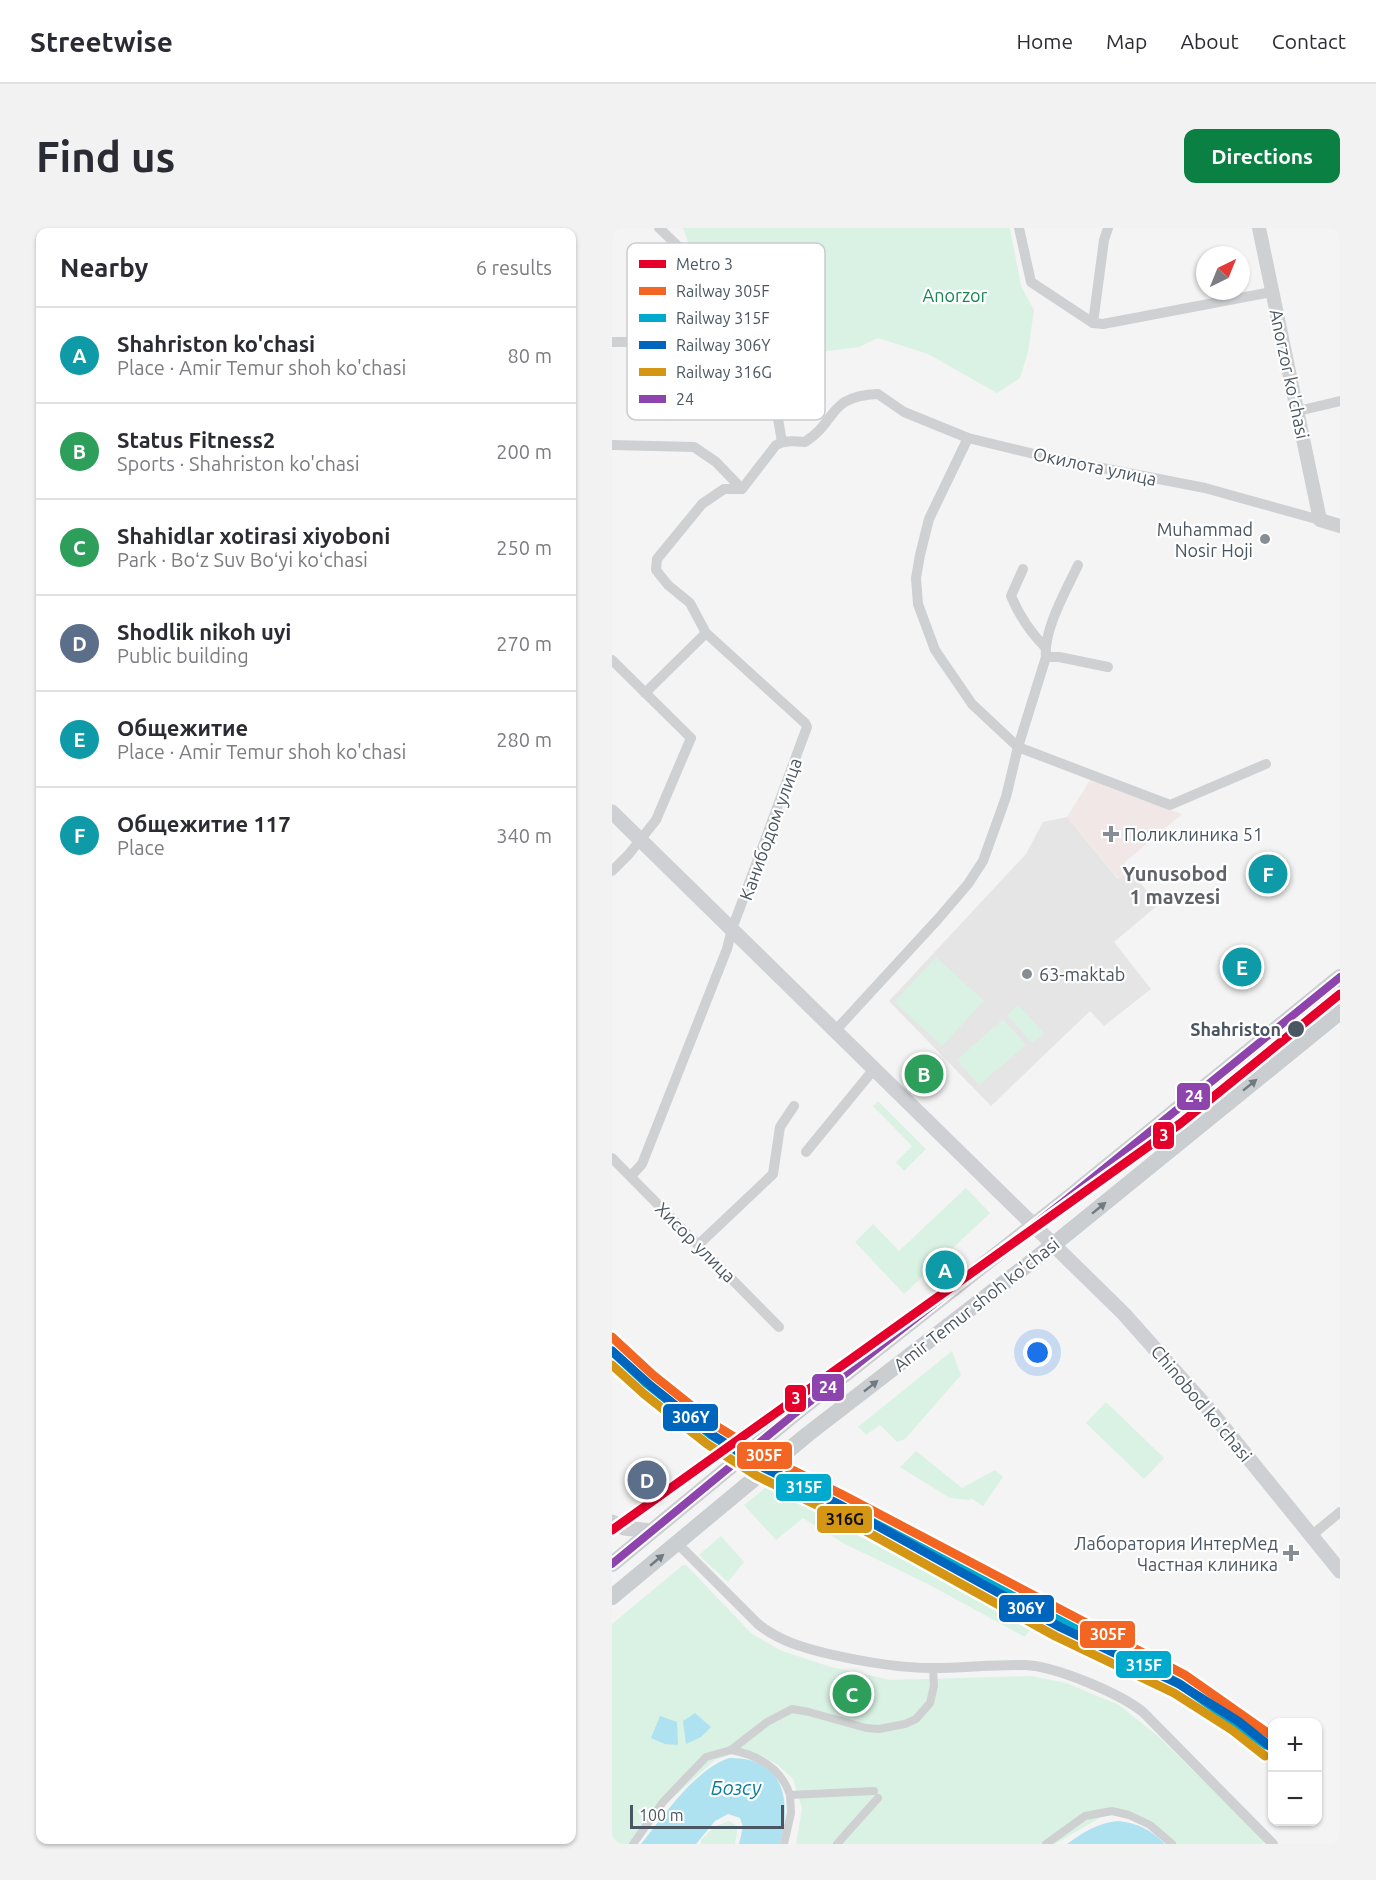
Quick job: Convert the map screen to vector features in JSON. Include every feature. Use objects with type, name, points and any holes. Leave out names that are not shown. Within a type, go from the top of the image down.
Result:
[{"type":"main road","name":"Chinobod ko'chasi","points":[[612,812],[835,1030],[869,1075],[1034,1225],[1154,1345],[1340,1570]]},
{"type":"main road","name":"Amir Temur shoh ko'chasi","points":[[612,1564],[793,1415],[1127,1151],[1340,977]]},
{"type":"main road","name":"Amir Temur shoh ko'chasi","points":[[612,1597],[807,1434],[1053,1245],[1340,1012]]},
{"type":"main road","points":[[1127,1151],[1145,1171]]},
{"type":"main road","points":[[612,1522],[624,1528],[652,1532]]},
{"type":"street","points":[[659,228],[675,243]]},
{"type":"street","points":[[1019,228],[1031,282],[1093,323],[1103,324],[1272,292]]},
{"type":"street","points":[[1093,323],[1104,240],[1108,228]]},
{"type":"street","name":"Anorzor ko'chasi","points":[[1259,228],[1320,520]]},
{"type":"street","name":"Окилота улица","points":[[782,442],[805,442],[842,403],[855,396],[878,394],[904,412],[968,438],[1051,458],[1205,488],[1320,520]]},
{"type":"street","points":[[1298,411],[1340,401]]},
{"type":"street","points":[[742,489],[771,451],[782,442],[778,420]]},
{"type":"street","points":[[968,438],[929,519],[916,578],[918,604],[935,650],[972,704],[1018,747],[1170,805],[1266,764]]},
{"type":"street","points":[[612,445],[694,447],[716,462],[742,489]]},
{"type":"street","points":[[645,693],[706,633],[690,603],[668,585],[656,570],[657,559],[702,504],[724,489],[742,489]]},
{"type":"street","points":[[1320,520],[1340,526]]},
{"type":"street","points":[[835,1030],[938,919],[968,884],[983,861],[1006,797],[1057,612],[1078,565]]},
{"type":"street","points":[[1023,569],[1011,596],[1018,612],[1046,652],[1059,657],[1108,667]]},
{"type":"street","name":"Канибодом улица","points":[[631,1176],[642,1164],[727,949],[732,929],[807,728],[805,723],[706,633]]},
{"type":"street","points":[[612,660],[691,738],[656,820],[612,871]]},
{"type":"street","points":[[806,1152],[869,1075]]},
{"type":"street","points":[[698,1245],[772,1174],[780,1127],[794,1106]]},
{"type":"street","name":"Хисор улица","points":[[612,1158],[779,1327]]},
{"type":"street","points":[[1311,1536],[1340,1512]]},
{"type":"street","points":[[677,1543],[758,1624],[784,1640],[804,1648],[877,1665],[933,1668],[1034,1666],[1082,1681],[1127,1701],[1143,1712],[1273,1844]]},
{"type":"street","points":[[633,1844],[663,1802],[706,1756],[731,1750],[767,1722],[792,1709],[866,1728],[892,1727],[910,1722],[926,1709],[933,1696],[933,1668]]},
{"type":"street","points":[[731,1750],[748,1754],[766,1763],[783,1778],[790,1795],[790,1813],[784,1844]]},
{"type":"street","points":[[790,1795],[876,1795],[837,1844]]},
{"type":"street","points":[[1046,1844],[1085,1816],[1112,1811],[1129,1815],[1150,1825],[1172,1844]]},
{"type":"shaded area","points":[[1090,780],[1182,814],[1124,863],[1130,870],[1119,879],[1067,817]]},
{"type":"shaded area","name":"63-maktab","points":[[1067,817],[1118,879],[1130,870],[1158,905],[1114,942],[1151,989],[1104,1026],[1090,1011],[991,1106],[889,1001],[1026,854],[1043,822]]},
{"type":"green space","name":"Anorzor","points":[[683,228],[1010,228],[1021,286],[1034,310],[1028,352],[1020,378],[997,393],[928,354],[878,338],[859,347],[825,351],[825,243],[688,243]]},
{"type":"green space","points":[[936,957],[984,1001],[942,1046],[894,1002]]},
{"type":"green space","points":[[1018,1005],[1044,1033],[1032,1043],[1007,1015]]},
{"type":"green space","points":[[1003,1019],[1026,1045],[979,1085],[957,1060]]},
{"type":"green space","points":[[878,1101],[926,1149],[904,1171],[896,1162],[912,1146],[873,1106]]},
{"type":"green space","points":[[966,1188],[990,1213],[904,1294],[855,1242],[873,1224],[899,1251]]},
{"type":"green space","points":[[952,1351],[961,1375],[905,1439],[897,1442],[880,1425],[866,1435],[858,1427]]},
{"type":"green space","points":[[1106,1402],[1164,1458],[1144,1479],[1086,1423]]},
{"type":"green space","points":[[916,1451],[962,1488],[995,1470],[1003,1477],[983,1506],[971,1498],[969,1500],[950,1498],[900,1467]]},
{"type":"green space","points":[[774,1481],[797,1500],[822,1516],[1031,1628],[1025,1637],[928,1584],[845,1544],[803,1518],[776,1540],[744,1505]]},
{"type":"green space","points":[[721,1536],[744,1562],[728,1582],[699,1555]]},
{"type":"green space","points":[[683,1565],[686,1565],[752,1634],[782,1651],[831,1667],[891,1680],[1031,1676],[1066,1683],[1119,1705],[1159,1737],[1265,1841],[1262,1844],[1168,1844],[1160,1833],[1115,1809],[1055,1844],[796,1844],[802,1809],[793,1779],[778,1765],[761,1755],[745,1750],[715,1760],[670,1800],[652,1812],[628,1844],[612,1844],[612,1624]]},
{"type":"green space","points":[[728,1821],[736,1827],[735,1844],[701,1844],[701,1840],[714,1827]]},
{"type":"water","points":[[695,1713],[711,1727],[701,1737],[686,1744],[683,1721]]},
{"type":"water","points":[[660,1716],[677,1722],[678,1745],[665,1744],[651,1738]]},
{"type":"water","name":"Бозсу","points":[[729,1758],[762,1765],[780,1784],[785,1812],[780,1844],[739,1844],[743,1827],[740,1818],[728,1814],[715,1821],[696,1844],[641,1844],[692,1783],[716,1764]]},
{"type":"water","points":[[1118,1821],[1144,1828],[1165,1844],[1067,1844],[1091,1829]]},
{"type":"metro line","name":"3","points":[[612,1530],[1181,1123],[1340,994]]},
{"type":"rail line","name":"305F","points":[[612,1337],[653,1375],[718,1427],[770,1459],[1185,1675],[1268,1733]]},
{"type":"rail line","name":"315F","points":[[612,1351],[646,1383],[711,1435],[764,1468],[836,1503],[1180,1684],[1266,1745]]},
{"type":"rail line","name":"306Y","points":[[612,1351],[651,1386],[714,1436],[763,1467],[838,1504],[1060,1627],[1179,1684],[1238,1721],[1268,1745]]},
{"type":"rail line","name":"316G","points":[[612,1365],[644,1394],[707,1444],[757,1476],[833,1513],[1055,1636],[1174,1693],[1232,1730],[1265,1756]]},
{"type":"transit line","name":"24","points":[[612,1564],[793,1415],[1067,1199],[1340,977]]},
{"type":"place","name":"Muhammad Nosir Hoji","points":[[1265,539]]},
{"type":"place","name":"Поликлиника 51","points":[[1111,834]]},
{"type":"place","name":"Общежитие 117","points":[[1268,874]]},
{"type":"place","name":"Общежитие","points":[[1242,967]]},
{"type":"place","name":"63-maktab","points":[[1027,974]]},
{"type":"place","name":"Shahriston","points":[[1296,1029]]},
{"type":"place","name":"Status Fitness2","points":[[924,1074]]},
{"type":"place","name":"Shahriston ko'chasi","points":[[945,1270]]},
{"type":"place","name":"Shodlik nikoh uyi","points":[[647,1480]]},
{"type":"place","name":"Лаборатория ИнтерМед Частная клиника","points":[[1291,1553]]},
{"type":"place","name":"Shahidlar xotirasi xiyoboni","points":[[852,1694]]},
{"type":"district","name":"Yunusobod 1 mavzesi","points":[[1175,884]]}]
